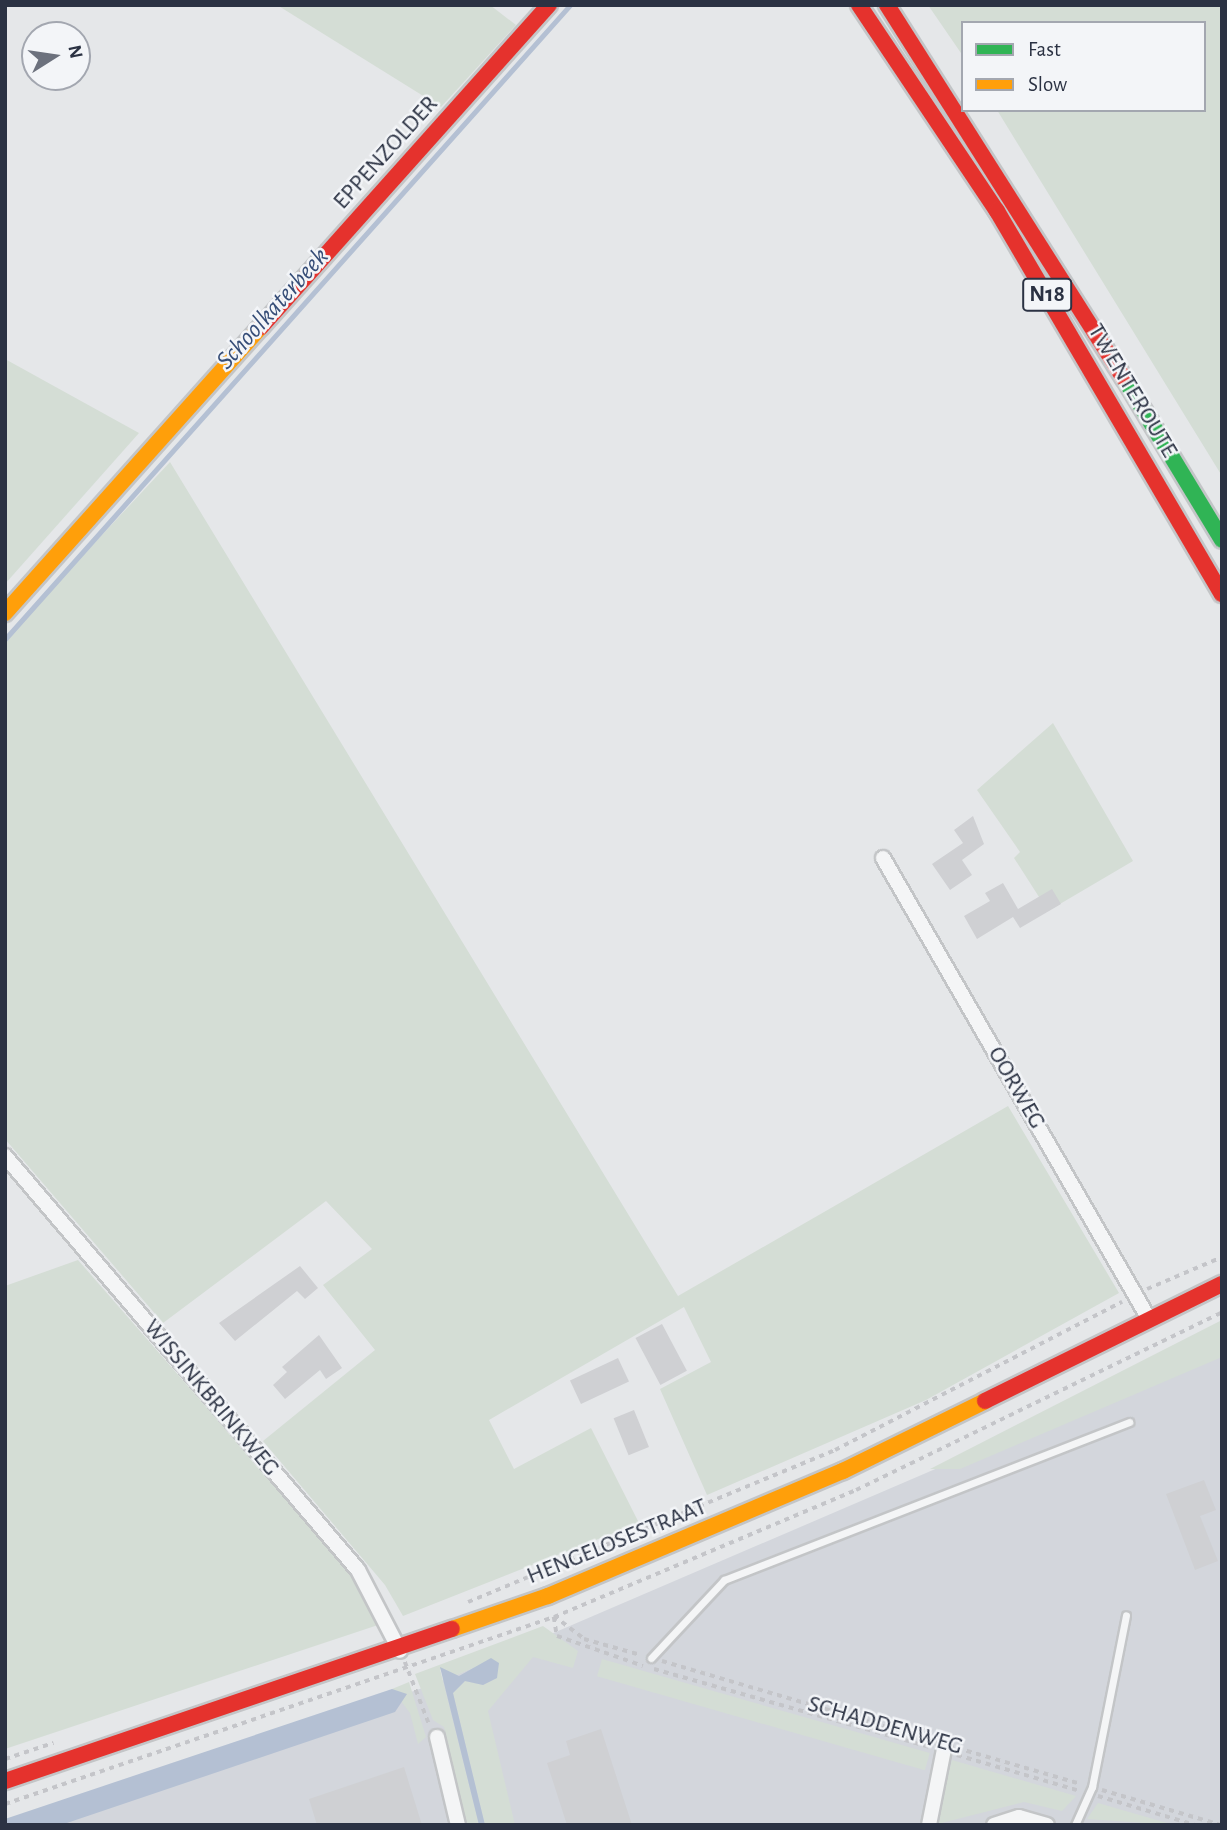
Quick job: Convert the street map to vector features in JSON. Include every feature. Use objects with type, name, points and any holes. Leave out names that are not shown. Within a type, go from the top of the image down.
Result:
[{"type":"main road","name":"EPPENZOLDER","points":[[5,612],[549,5]]},
{"type":"main road","name":"TWENTEROUTE","points":[[859,5],[997,211],[1222,594]]},
{"type":"main road","name":"TWENTEROUTE","points":[[887,5],[1014,196],[1222,540]]},
{"type":"main road","name":"HENGELOSESTRAAT","points":[[5,1781],[400,1651],[548,1596],[843,1471],[1222,1284]]},
{"type":"street","name":"OORWEG","points":[[883,858],[1149,1319]]},
{"type":"street","name":"WISSINKBRINKWEG","points":[[5,1156],[358,1570],[400,1651]]},
{"type":"street","points":[[437,1737],[458,1825]]},
{"type":"street","points":[[929,1825],[944,1748]]},
{"type":"street","points":[[994,1825],[1019,1817],[1047,1825]]},
{"type":"lane","points":[[651,1658],[724,1580],[1129,1422]]},
{"type":"lane","points":[[1075,1825],[1090,1790],[1126,1615]]},
{"type":"path","name":"HENGELOSESTRAAT","points":[[465,1603],[835,1450],[1134,1294],[1222,1257]]},
{"type":"path","name":"SCHADDENWEG","points":[[548,1596],[554,1617],[552,1633],[579,1648],[1221,1825]]},
{"type":"path","name":"SCHADDENWEG","points":[[554,1617],[584,1639],[944,1748]]},
{"type":"path","points":[[5,1804],[408,1670],[437,1737]]},
{"type":"path","name":"SCHADDENWEG","points":[[1090,1790],[1195,1825]]},
{"type":"shaded area","points":[[277,5],[490,5],[516,25],[441,107]]},
{"type":"shaded area","points":[[928,5],[1222,5],[1222,476],[998,112],[1206,112],[1206,21],[961,21],[961,53]]},
{"type":"shaded area","points":[[5,359],[139,433],[5,584]]},
{"type":"shaded area","points":[[170,462],[678,1296],[1008,1106],[1119,1293],[926,1400],[707,1495],[660,1389],[711,1362],[684,1307],[489,1420],[514,1469],[591,1428],[639,1523],[403,1616],[385,1585],[263,1441],[375,1350],[323,1285],[372,1249],[326,1201],[163,1323],[5,1139],[5,639]]},
{"type":"shaded area","points":[[1053,723],[1133,861],[1048,911],[1014,858],[1020,852],[977,790]]},
{"type":"shaded area","points":[[78,1260],[359,1582],[378,1625],[5,1749],[5,1286]]},
{"type":"shaded area","points":[[1222,1320],[1222,1357],[960,1469],[930,1469]]},
{"type":"shaded area","points":[[1222,1346],[1222,1825],[24,1825],[437,1683]]},
{"type":"shaded area","points":[[543,1626],[578,1651],[573,1668],[533,1657],[488,1711],[515,1825],[485,1825],[453,1693],[465,1681],[483,1685],[497,1678],[473,1668],[452,1677],[440,1669],[479,1825],[466,1825],[444,1727],[433,1720],[415,1674]]},
{"type":"shaded area","points":[[602,1659],[930,1753],[925,1770],[597,1676]]},
{"type":"shaded area","points":[[409,1682],[426,1737],[418,1744],[410,1713],[392,1689]]},
{"type":"shaded area","points":[[952,1760],[1076,1796],[1062,1811],[1024,1802],[934,1825]]},
{"type":"shaded area","points":[[1098,1803],[1174,1825],[1087,1819]]},
{"type":"water","points":[[491,1658],[499,1663],[497,1678],[483,1685],[465,1681],[453,1693],[485,1825],[479,1825],[440,1667],[459,1676]]},
{"type":"water","points":[[392,1689],[407,1694],[395,1712],[61,1825],[5,1825],[5,1819]]},
{"type":"building","points":[[973,816],[984,844],[962,860],[972,875],[950,890],[932,864],[963,843],[954,830]]},
{"type":"building","points":[[1003,883],[1018,909],[1052,889],[1061,904],[1020,928],[1013,917],[977,939],[964,916],[990,901],[985,893]]},
{"type":"building","points":[[300,1266],[318,1288],[305,1299],[297,1291],[235,1341],[219,1323]]},
{"type":"building","points":[[662,1324],[687,1371],[660,1385],[636,1338]]},
{"type":"building","points":[[319,1335],[342,1368],[326,1379],[320,1370],[285,1399],[273,1385],[287,1372],[282,1367]]},
{"type":"building","points":[[618,1358],[629,1382],[581,1404],[570,1380]]},
{"type":"building","points":[[634,1410],[649,1447],[629,1455],[614,1418]]},
{"type":"building","points":[[1204,1480],[1216,1510],[1200,1516],[1218,1561],[1195,1570],[1166,1494]]},
{"type":"building","points":[[601,1729],[632,1825],[567,1825],[547,1763],[570,1755],[566,1741]]},
{"type":"building","points":[[404,1767],[422,1825],[317,1825],[309,1799]]},
{"type":"waterway","name":"Schoolkaterbeek","points":[[5,639],[570,5]]},
{"type":"traffic: fast","points":[[1124,378],[1222,540]]},
{"type":"traffic: slow","points":[[5,613],[261,327]]},
{"type":"traffic: slow","points":[[452,1629],[548,1596],[843,1471],[985,1401]]},
{"type":"traffic: jam","points":[[261,327],[549,5]]},
{"type":"traffic: jam","points":[[859,5],[997,211],[1222,594]]},
{"type":"traffic: jam","points":[[887,5],[1124,378]]},
{"type":"traffic: jam","points":[[985,1401],[1222,1284]]},
{"type":"traffic: jam","points":[[5,1781],[452,1629]]}]
